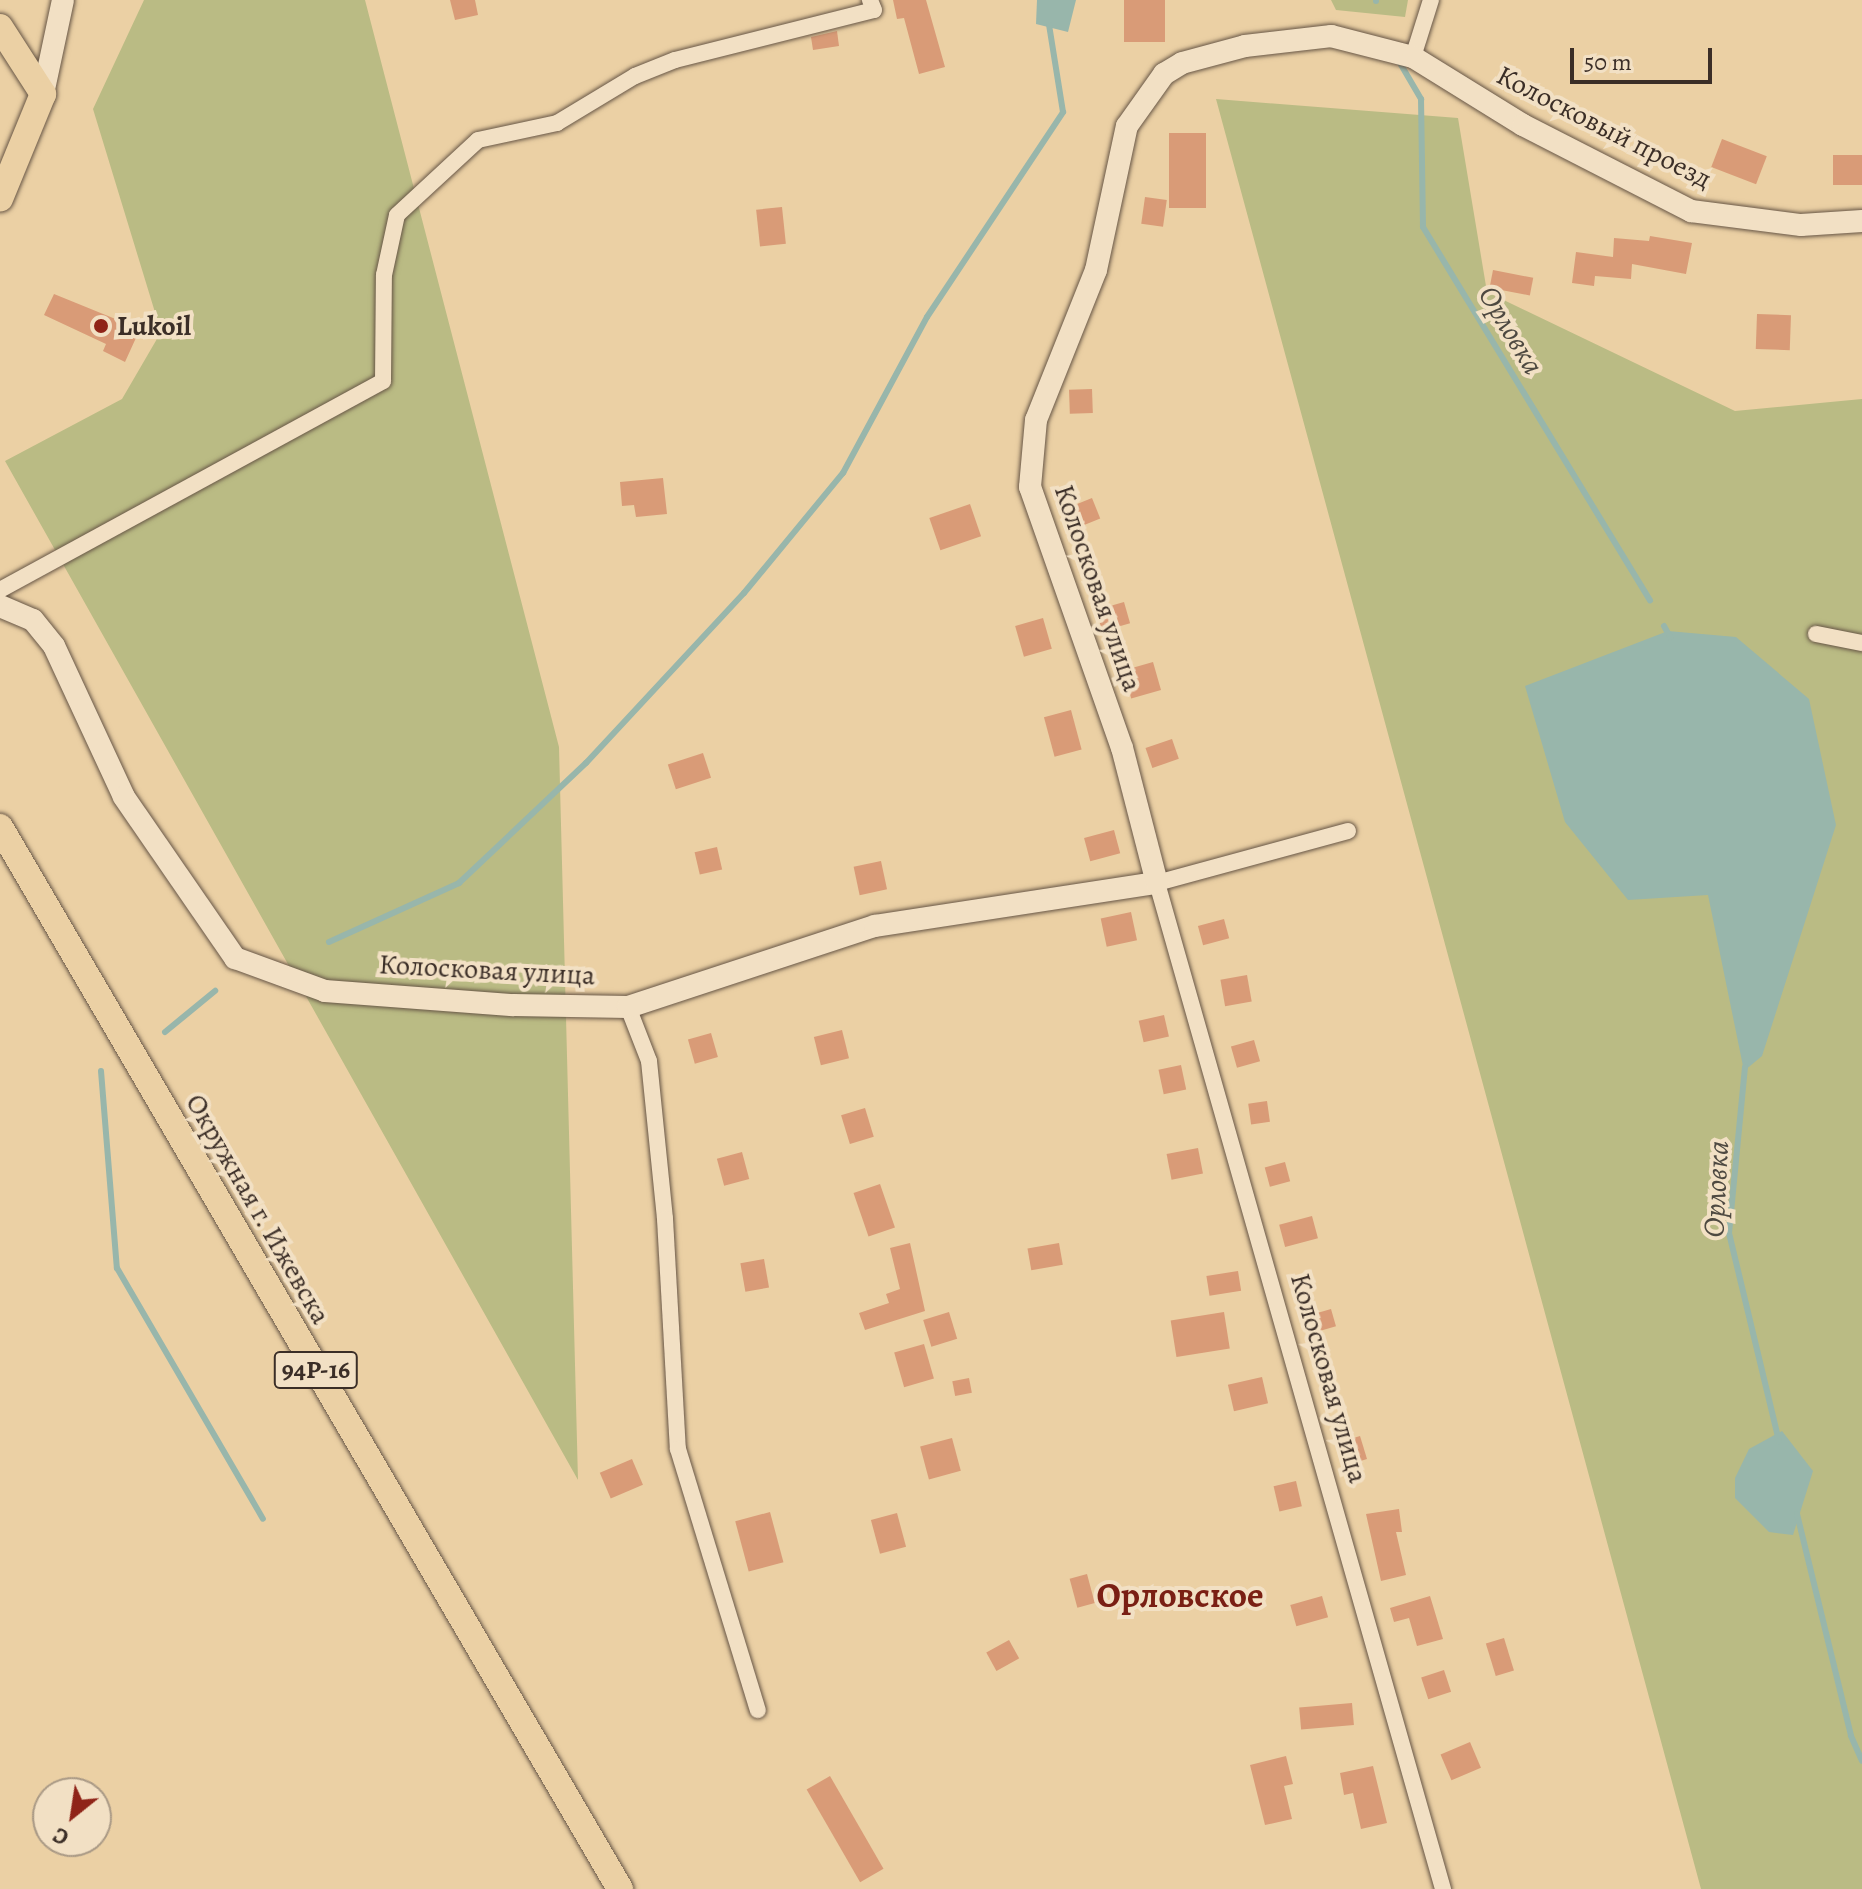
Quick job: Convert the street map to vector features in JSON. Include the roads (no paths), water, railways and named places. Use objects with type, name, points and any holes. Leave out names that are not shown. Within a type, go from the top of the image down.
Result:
[{"type":"main road","points":[[0,27],[43,94],[0,199]]},
{"type":"main road","name":"Окружная г. Ижевска","points":[[0,827],[6,844],[620,1889]]},
{"type":"street","points":[[43,94],[63,0]]},
{"type":"street","points":[[0,590],[383,381],[384,275],[397,215],[478,140],[557,123],[635,76],[675,60],[874,10],[870,0]]},
{"type":"street","points":[[1413,57],[1431,0]]},
{"type":"street","name":"Колосковый проезд","points":[[1331,36],[1413,57],[1523,125],[1691,211],[1801,225],[1862,221]]},
{"type":"street","name":"Колосковая улица","points":[[1331,36],[1245,46],[1182,63],[1164,74],[1137,105],[1121,149],[1096,270],[1036,420],[1030,487],[1122,748],[1157,883],[1443,1889]]},
{"type":"street","name":"Колосковая улица","points":[[0,606],[33,620],[54,646],[124,797],[235,958],[325,991],[513,1005],[628,1007],[875,926],[1157,883]]},
{"type":"street","points":[[1816,634],[1862,643]]},
{"type":"street","points":[[1157,883],[1307,846],[1348,831]]},
{"type":"street","points":[[628,1007],[649,1061],[665,1219],[678,1449],[758,1710]]},
{"type":"waterway","points":[[329,942],[459,883],[586,763],[744,593],[843,473],[927,317],[1063,112],[1049,25]]},
{"type":"waterway","name":"Орловка","points":[[1400,63],[1421,99],[1423,227],[1650,601]]},
{"type":"waterway","name":"Орловка","points":[[1664,626],[1670,637]]},
{"type":"waterway","points":[[165,1032],[215,991]]},
{"type":"waterway","name":"Орловка","points":[[1745,1067],[1729,1233],[1779,1441]]},
{"type":"waterway","points":[[101,1071],[117,1268],[263,1519]]},
{"type":"waterway","name":"Орловка","points":[[1797,1514],[1851,1736],[1862,1761]]},
{"type":"place","name":"Lukoil","points":[[101,326]]},
{"type":"district","name":"Орловское","points":[[1180,1595]]}]
